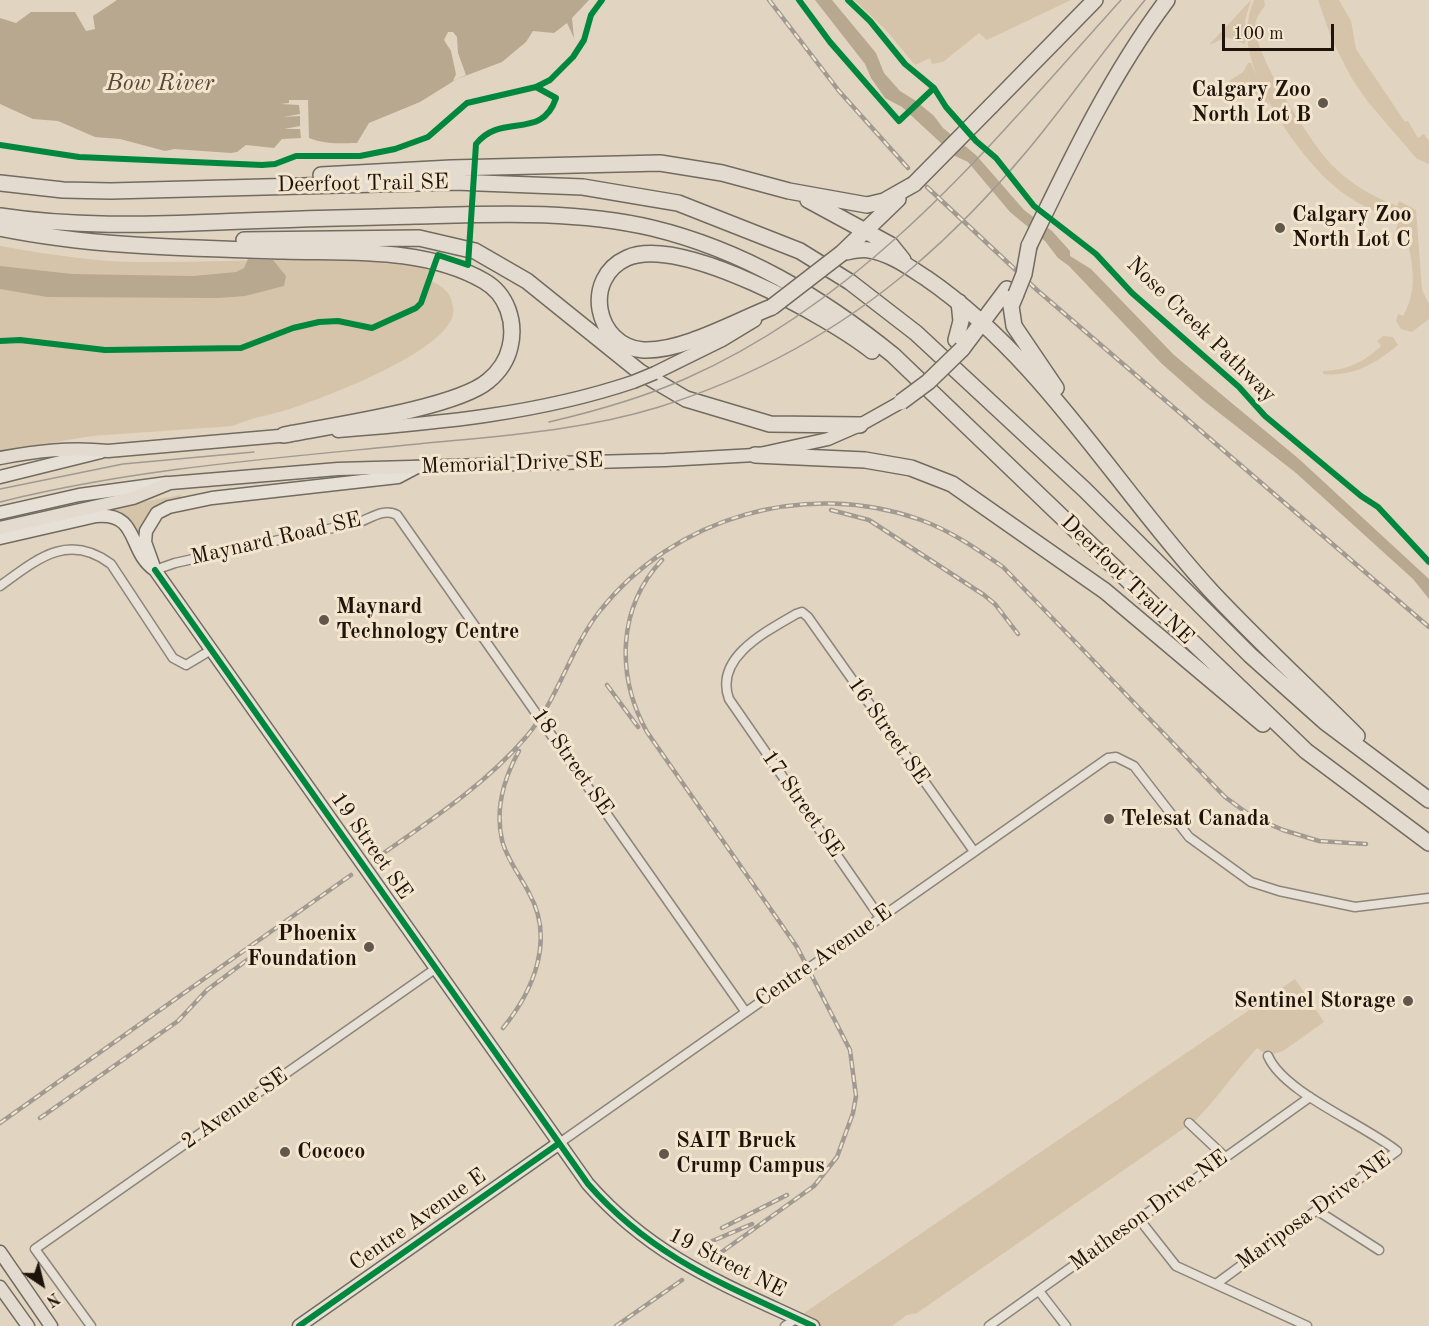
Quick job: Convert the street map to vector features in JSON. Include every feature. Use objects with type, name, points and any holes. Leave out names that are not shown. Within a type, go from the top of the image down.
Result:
[{"type":"highway","points":[[182,189],[246,180],[451,168],[644,163],[722,173],[789,191],[867,205],[884,201],[914,183],[1095,0]]},
{"type":"highway","points":[[1138,502],[1014,326],[1011,291],[1024,274],[1029,246],[1106,90],[1136,41],[1167,0]]},
{"type":"highway","name":"Deerfoot Trail SE","points":[[0,183],[63,190],[465,182],[529,183],[610,190],[678,203],[711,215],[800,251],[850,282]]},
{"type":"highway","name":"Memorial Drive SE","points":[[772,307],[842,253],[914,183]]},
{"type":"highway","points":[[789,191],[891,245],[906,265]]},
{"type":"highway","name":"Deerfoot Trail SE","points":[[0,216],[54,222],[151,225],[488,213],[584,217],[651,228],[722,250],[778,276],[833,309]]},
{"type":"highway","points":[[0,228],[61,240],[106,244],[352,252],[421,260],[485,281],[503,298],[512,320],[511,343],[506,358],[488,382],[448,400],[284,435]]},
{"type":"highway","points":[[106,244],[419,238],[444,242],[475,251],[508,268],[614,354],[656,383],[686,399],[770,424],[860,425]]},
{"type":"highway","points":[[842,253],[859,249],[871,250],[906,265],[984,322],[1032,373],[1213,592],[1360,738],[1425,798]]},
{"type":"highway","points":[[772,307],[680,344],[644,350],[616,341],[605,327],[598,302],[602,285],[610,271],[620,261],[635,255],[663,254],[722,271],[802,305],[840,327],[892,366],[944,413],[976,435]]},
{"type":"highway","name":"Deerfoot Trail NE","points":[[850,282],[916,333],[1000,410],[1085,490],[1250,655],[1325,722],[1425,798]]},
{"type":"highway","name":"Memorial Drive SE","points":[[901,402],[928,382],[959,345],[984,322],[1011,291]]},
{"type":"highway","points":[[959,302],[961,321],[959,345]]},
{"type":"highway","name":"Deerfoot Trail NE","points":[[833,309],[916,375],[1306,751],[1429,843]]},
{"type":"highway","points":[[755,454],[865,460],[911,468],[952,484],[1105,591],[1280,739],[1306,751]]},
{"type":"main road","name":"Memorial Drive SE","points":[[108,451],[408,426],[514,412],[585,398],[633,382],[722,340],[772,307]]},
{"type":"main road","name":"Memorial Drive SE","points":[[170,483],[338,469],[755,454],[811,444],[860,425],[901,402]]},
{"type":"main road","points":[[0,458],[42,450],[78,448],[108,451]]},
{"type":"main road","points":[[0,528],[133,498],[170,483]]},
{"type":"main road","points":[[0,1252],[51,1326]]},
{"type":"main road","points":[[0,1287],[27,1326]]},
{"type":"street","name":"Memorial Drive SE","points":[[0,477],[108,451]]},
{"type":"street","points":[[155,570],[145,542],[146,531],[158,513],[170,507],[212,498],[398,477],[417,467]]},
{"type":"street","name":"Memorial Drive SE","points":[[0,513],[79,495],[170,483]]},
{"type":"street","name":"Maynard Road SE","points":[[155,570],[175,563],[360,522],[384,512],[391,511],[397,514]]},
{"type":"street","points":[[0,538],[108,514],[127,525],[139,554],[146,564],[155,570]]},
{"type":"street","name":"18 Street SE","points":[[397,514],[745,1011]]},
{"type":"street","points":[[0,585],[44,555],[69,549],[85,549],[97,553],[111,564],[173,658],[186,665],[211,650]]},
{"type":"street","name":"19 Street SE","points":[[155,570],[558,1144]]},
{"type":"street","name":"17 Street SE","points":[[802,612],[781,624],[732,661],[725,681],[726,692],[733,707],[879,916]]},
{"type":"street","name":"16 Street SE","points":[[802,612],[973,850]]},
{"type":"street","name":"Centre Avenue E","points":[[299,1326],[1099,762],[1116,757],[1134,766],[1199,847],[1251,882],[1279,891],[1355,908],[1429,898]]},
{"type":"street","name":"2 Avenue SE","points":[[91,1326],[35,1249],[435,969]]},
{"type":"street","name":"Mariposa Drive NE","points":[[1216,1284],[1397,1151],[1381,1138],[1310,1097],[1274,1070],[1268,1056]]},
{"type":"street","name":"Matheson Drive NE","points":[[989,1326],[1224,1156],[1310,1097]]},
{"type":"street","points":[[1189,1123],[1224,1156]]},
{"type":"street","name":"19 Street NE","points":[[558,1144],[604,1202],[656,1247],[703,1275],[813,1326]]},
{"type":"street","points":[[1318,1211],[1379,1250]]},
{"type":"street","points":[[1138,1219],[1176,1266],[1307,1326]]},
{"type":"street","points":[[1039,1291],[1066,1326]]},
{"type":"street","points":[[785,1326],[796,1318]]},
{"type":"shaded area","points":[[854,0],[1071,0],[987,40],[979,33],[943,62],[932,64],[930,58],[915,65],[885,29]]},
{"type":"shaded area","points":[[1251,0],[1245,20],[1245,44],[1227,37],[1209,45]]},
{"type":"shaded area","points":[[1254,0],[1264,0],[1265,6],[1258,16],[1255,27],[1264,58],[1274,79],[1313,141],[1334,167],[1364,190],[1397,206],[1399,201],[1416,210],[1422,290],[1429,304],[1429,319],[1412,332],[1401,329],[1396,321],[1398,314],[1403,316],[1408,306],[1413,285],[1406,233],[1399,234],[1396,231],[1398,221],[1356,201],[1328,180],[1313,165],[1284,126],[1261,85],[1248,45],[1248,22]]},
{"type":"shaded area","points":[[1318,0],[1339,0],[1351,21],[1356,49],[1405,122],[1408,121],[1418,138],[1424,134],[1429,141],[1429,164],[1417,159],[1368,102],[1351,77],[1332,40]]},
{"type":"shaded area","points":[[1248,63],[1251,63],[1270,105],[1249,91],[1230,89],[1229,81],[1243,72]]},
{"type":"shaded area","points":[[0,246],[70,257],[123,262],[322,260],[394,264],[430,269],[426,279],[444,289],[450,296],[453,306],[450,322],[436,338],[414,354],[358,382],[290,409],[233,426],[92,436],[0,451]]},
{"type":"shaded area","points":[[1383,336],[1393,337],[1398,345],[1381,358],[1354,371],[1323,374],[1323,371],[1347,367],[1368,357],[1381,346],[1377,341]]},
{"type":"shaded area","points":[[181,495],[182,499],[141,533],[129,519],[109,508]]},
{"type":"shaded area","points":[[1295,979],[1324,1022],[1283,1051],[1268,1056],[1257,1048],[1196,1120],[917,1313],[907,1315],[892,1326],[785,1326]]},
{"type":"water","name":"Bow River","points":[[117,0],[589,0],[572,18],[574,38],[567,23],[554,33],[533,31],[526,42],[502,62],[457,79],[420,102],[369,123],[357,143],[328,143],[309,138],[308,100],[289,100],[289,103],[280,104],[299,105],[300,114],[283,117],[300,116],[300,126],[284,129],[300,129],[301,138],[282,139],[274,148],[246,145],[237,152],[231,153],[174,149],[165,151],[120,139],[95,137],[58,121],[33,119],[0,104],[0,18],[16,23],[31,12],[75,12],[86,31],[95,29],[93,16]]},
{"type":"water","points":[[815,0],[832,0],[876,53],[884,73],[900,91],[934,116],[943,128],[976,155],[1024,210],[1052,231],[1070,251],[1070,256],[1091,269],[1174,355],[1299,459],[1429,579],[1429,599],[1413,579],[1296,473],[1204,401],[1161,363],[1069,266],[1058,258],[1045,241],[1010,212],[968,162],[955,156],[902,107],[885,98],[871,78],[865,64]]},
{"type":"water","points":[[248,259],[273,260],[286,276],[284,286],[245,296],[218,298],[47,297],[0,289],[0,266],[72,274],[193,276],[236,272],[244,268]]},
{"type":"pier","points":[[448,32],[453,32],[457,37],[458,53],[466,75],[453,81],[456,74],[451,51],[444,40]]},
{"type":"tram line","points":[[549,422],[619,403],[687,378],[752,345],[813,305],[870,261],[924,213],[975,161],[1121,0]]},
{"type":"tram line","points":[[0,502],[52,490],[156,472],[570,427],[659,407],[727,382],[824,332],[884,291],[928,254],[1014,167],[1145,0]]},
{"type":"tram line","points":[[0,489],[123,464],[254,452]]},
{"type":"railway","points":[[769,0],[839,91],[908,168]]},
{"type":"railway","points":[[927,187],[1037,290],[1429,627]]},
{"type":"railway","points":[[375,859],[473,788],[526,737],[547,707],[579,643],[599,612],[630,579],[665,551],[704,530],[745,515],[789,506],[833,504],[878,508],[921,520],[943,529],[974,547],[1003,567],[1225,797],[1251,816],[1283,830],[1319,841],[1366,844]]},
{"type":"railway","points":[[831,510],[869,520],[984,595],[995,604],[1018,634]]},
{"type":"railway","points":[[662,560],[647,579],[636,599],[629,621],[626,666],[637,710],[647,732],[797,947],[850,1050],[856,1096],[853,1113],[837,1157],[814,1186],[709,1261]]},
{"type":"railway","points":[[607,685],[638,727]]},
{"type":"railway","points":[[503,1028],[532,981],[540,946],[537,910],[507,854],[500,828],[502,794],[519,751]]},
{"type":"railway","points":[[0,1123],[351,875]]},
{"type":"railway","points":[[40,1118],[178,1021],[207,990],[255,954]]},
{"type":"railway","points":[[722,1228],[787,1195]]},
{"type":"railway","points":[[703,1245],[752,1224]]},
{"type":"railway","points":[[616,1326],[682,1280]]},
{"type":"cycle path","points":[[0,145],[79,157],[262,165],[275,164],[296,156],[360,156],[395,149],[428,137],[467,103],[536,87],[550,80],[573,57],[584,40],[591,15],[602,0]]},
{"type":"cycle path","points":[[799,0],[830,42],[899,121],[934,88]]},
{"type":"cycle path","name":"Nose Creek Pathway","points":[[848,0],[870,21],[905,64],[934,88],[946,107],[976,141],[996,158],[1034,206],[1096,254],[1132,293],[1239,387],[1265,416],[1361,496],[1378,507],[1429,562]]},
{"type":"cycle path","points":[[0,341],[20,340],[105,350],[241,348],[293,328],[319,322],[338,321],[372,328],[416,308],[421,303],[438,255],[468,265],[476,144],[497,129],[531,123],[541,119],[550,111],[556,98],[536,87]]},
{"type":"cycle path","points":[[155,570],[588,1184],[613,1210],[665,1251],[721,1283],[813,1326]]},
{"type":"cycle path","points":[[299,1326],[558,1144]]},
{"type":"place","name":"Calgary Zoo North Lot B","points":[[1323,103]]},
{"type":"place","name":"Calgary Zoo North Lot C","points":[[1280,228]]},
{"type":"place","name":"Maynard Technology Centre","points":[[324,620]]},
{"type":"place","name":"Telesat Canada","points":[[1109,819]]},
{"type":"place","name":"Phoenix Foundation","points":[[369,947]]},
{"type":"place","name":"Sentinel Storage","points":[[1408,1001]]},
{"type":"place","name":"Cococo","points":[[285,1152]]},
{"type":"place","name":"SAIT Bruck Crump Campus","points":[[664,1154]]}]
